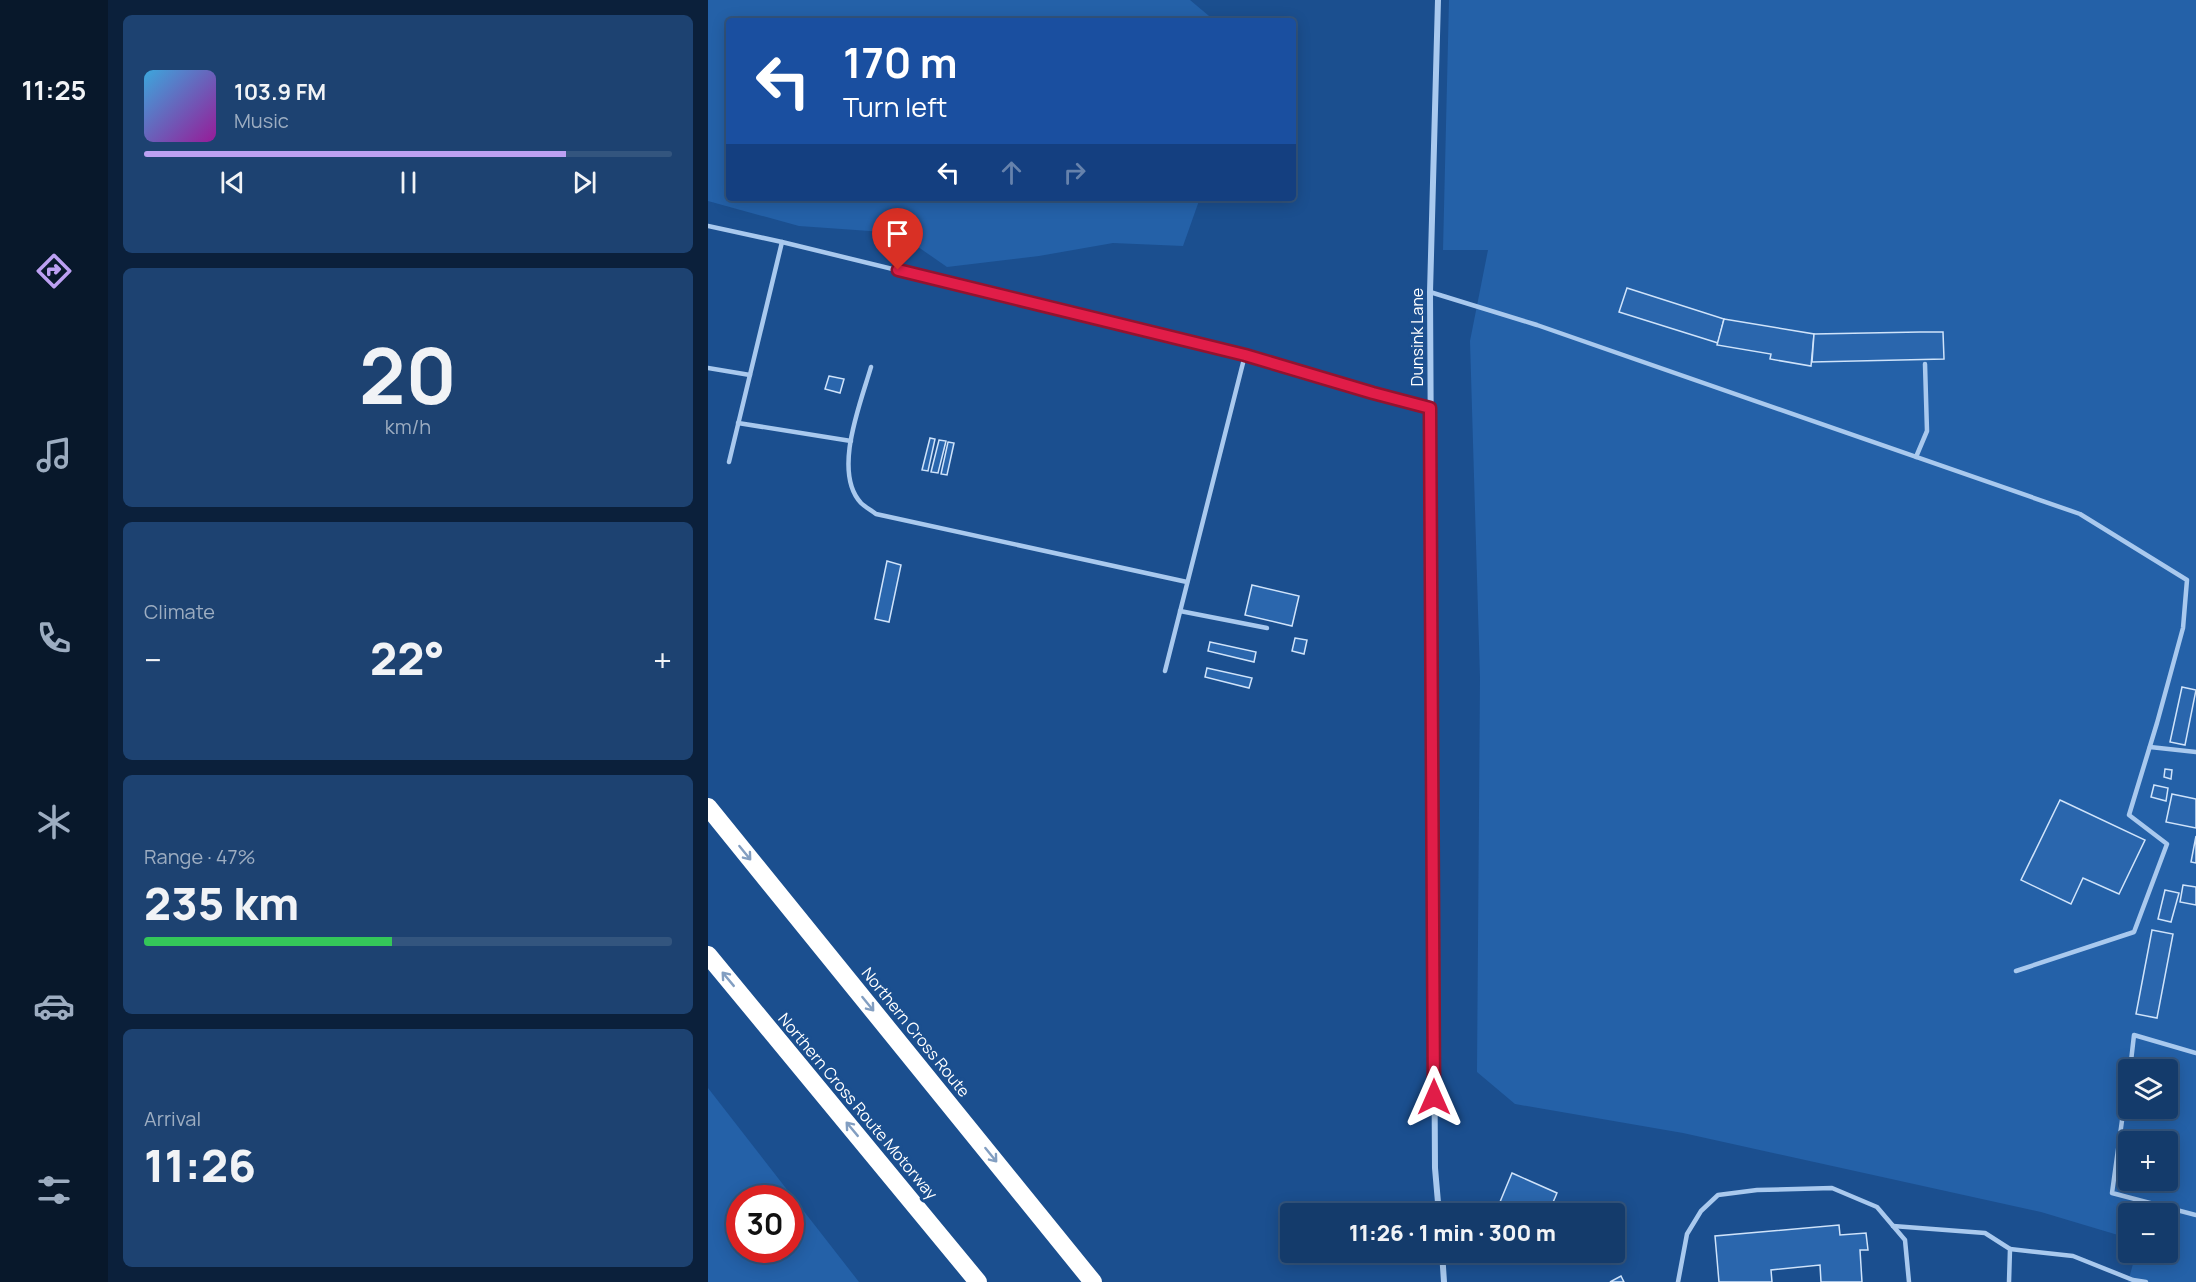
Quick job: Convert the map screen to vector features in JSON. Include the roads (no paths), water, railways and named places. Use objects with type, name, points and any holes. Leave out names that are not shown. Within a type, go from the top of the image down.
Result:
[{"type":"highway","name":"Northern Cross Route","points":[[708,807],[1094,1282]]},
{"type":"highway","name":"Northern Cross Route Motorway","points":[[708,955],[978,1282]]},
{"type":"highway","points":[[890,1174],[971,1282]]},
{"type":"street","name":"Dunsink Lane","points":[[1438,0],[1430,292],[1430,408],[1435,1168],[1438,1203]]},
{"type":"street","points":[[1443,1263],[1444,1282]]},
{"type":"lane","points":[[708,226],[1245,355],[1430,408]]},
{"type":"lane","points":[[729,462],[782,242]]},
{"type":"lane","points":[[1430,292],[1537,325],[2080,514],[2187,580],[2182,628],[2129,815],[2167,844],[2134,932],[2016,971]]},
{"type":"lane","points":[[1165,671],[1245,355]]},
{"type":"lane","points":[[1916,457],[1927,430],[1925,364]]},
{"type":"lane","points":[[871,367],[847,461],[851,482],[860,502],[876,514],[1187,582]]},
{"type":"lane","points":[[708,368],[750,375]]},
{"type":"lane","points":[[738,423],[851,441]]},
{"type":"lane","points":[[1180,611],[1267,628]]},
{"type":"lane","points":[[2150,747],[2196,752]]},
{"type":"lane","points":[[2131,1059],[2134,1035],[2196,1053]]},
{"type":"lane","points":[[2122,1119],[2112,1193],[2196,1215]]},
{"type":"lane","points":[[1678,1282],[1688,1233],[1701,1211],[1718,1195],[1757,1190],[1833,1188],[1877,1207],[1905,1240],[1909,1282]]},
{"type":"lane","points":[[1893,1226],[1985,1233],[2010,1249],[2073,1256],[2133,1280],[2146,1282]]},
{"type":"lane","points":[[2008,1282],[2010,1249]]}]
